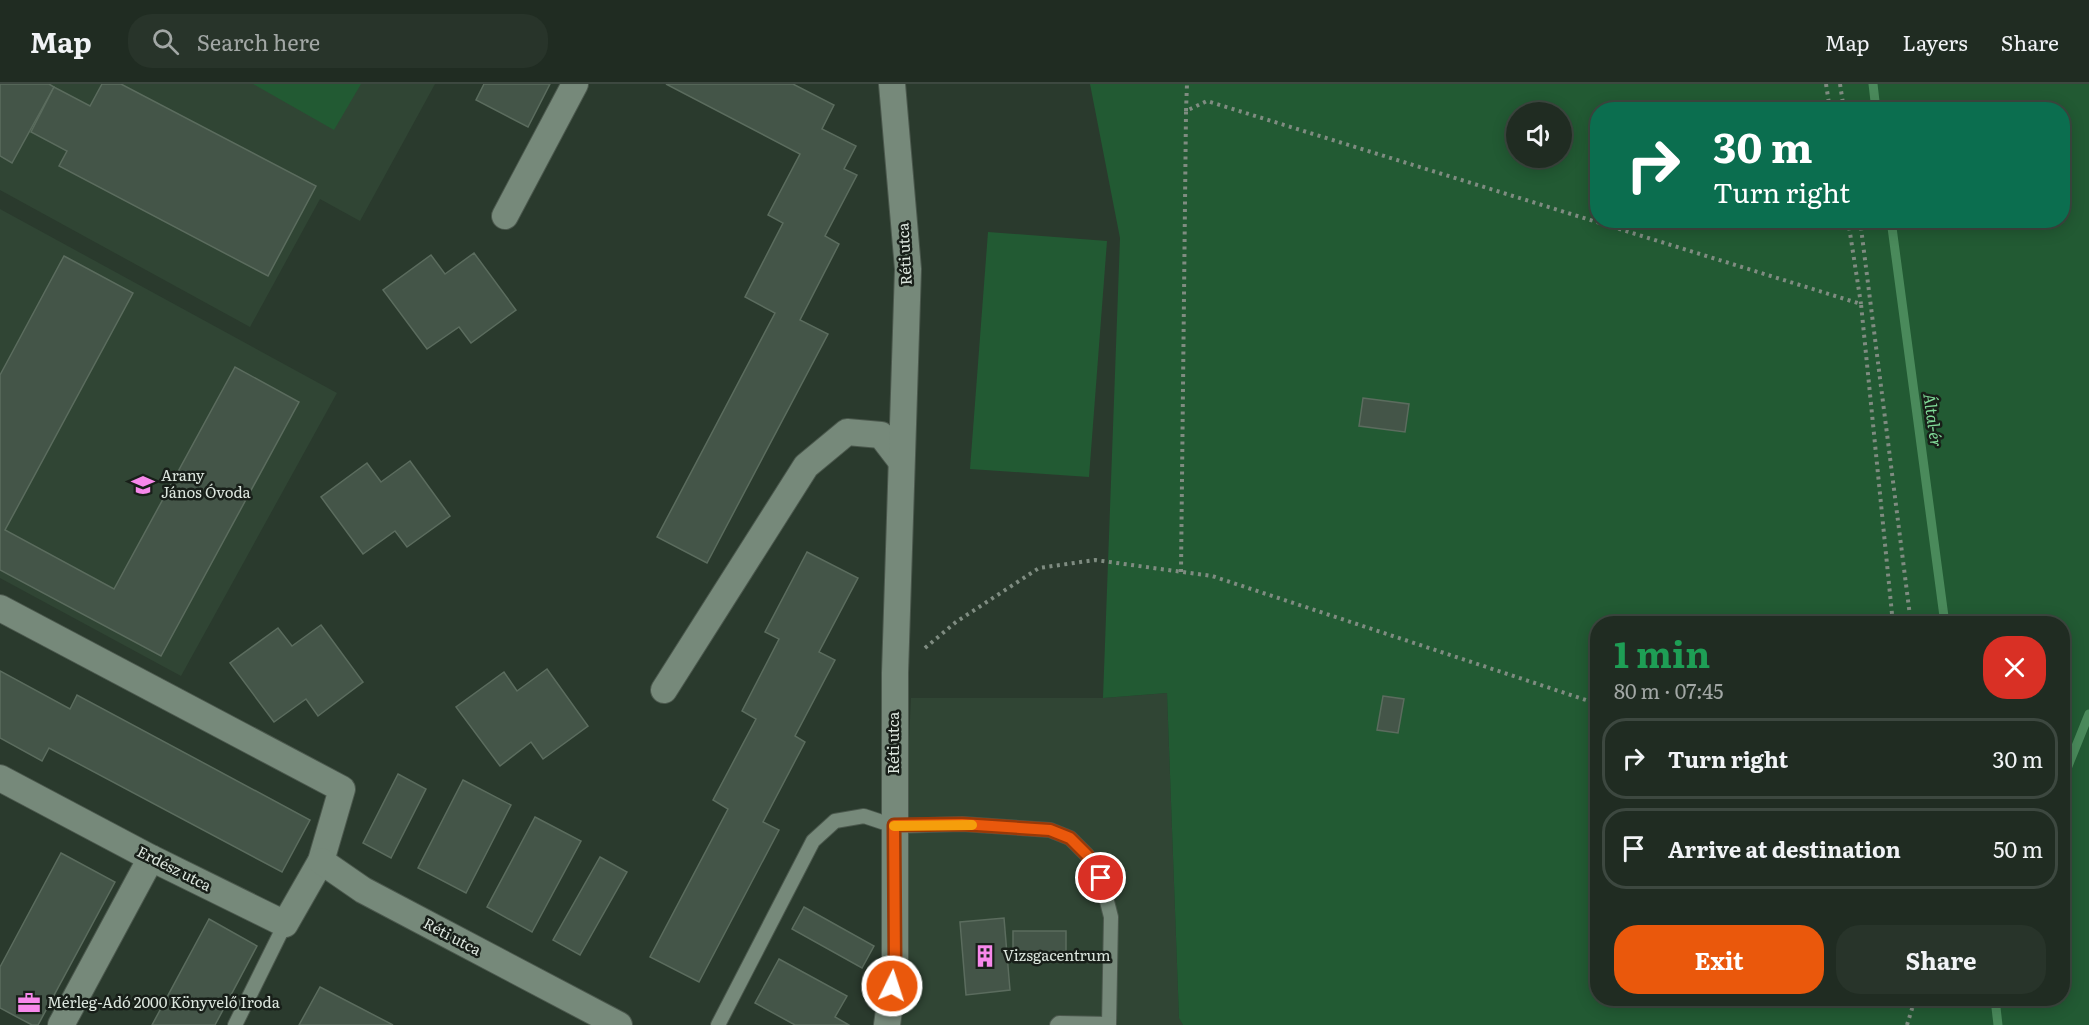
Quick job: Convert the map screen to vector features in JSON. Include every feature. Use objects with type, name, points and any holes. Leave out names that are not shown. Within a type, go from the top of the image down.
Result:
[{"type":"street","points":[[504,216],[576,84]]},
{"type":"street","name":"Réti utca","points":[[887,1025],[895,967],[895,673],[908,269],[892,84]]},
{"type":"street","points":[[664,690],[806,466],[847,432],[881,435],[902,461]]},
{"type":"street","points":[[0,608],[342,789],[321,861],[285,924]]},
{"type":"street","name":"Erdész utca","points":[[5,780],[152,858],[285,924]]},
{"type":"street","points":[[61,1025],[152,858]]},
{"type":"street","name":"Réti utca","points":[[321,861],[363,890],[619,1025]]},
{"type":"lane","points":[[718,1025],[813,841],[835,821],[864,816],[894,825],[962,824],[1050,830],[1070,838],[1087,855],[1101,878],[1111,917],[1109,1024],[1059,1023],[1057,1025]]},
{"type":"lane","points":[[236,1025],[285,924]]},
{"type":"path","points":[[1181,572],[1187,84]]},
{"type":"path","points":[[1826,84],[1829,102]]},
{"type":"path","points":[[1840,84],[1843,102]]},
{"type":"path","points":[[1186,111],[1207,101],[1590,220]]},
{"type":"path","points":[[1616,228],[1861,304]]},
{"type":"path","points":[[1849,228],[1861,304],[1892,616]]},
{"type":"path","points":[[1861,228],[1910,616]]},
{"type":"path","points":[[895,673],[956,622],[1039,568],[1095,560],[1212,576],[1590,701]]},
{"type":"path","points":[[1907,1025],[1913,1006]]},
{"type":"shaded area","points":[[0,84],[435,84],[360,221],[320,199],[250,327],[0,190]]},
{"type":"shaded area","name":"Arany János Óvoda","points":[[0,209],[337,393],[181,676],[0,578]]},
{"type":"shaded area","points":[[1167,693],[1179,1017],[1183,1025],[900,1025],[903,1010],[904,849],[911,698],[1103,698]]},
{"type":"green space","points":[[253,84],[361,84],[334,130]]},
{"type":"green space","points":[[1090,84],[2089,84],[2089,1025],[1183,1025],[1179,1018],[1167,693],[1103,698],[1120,238]]},
{"type":"green space","points":[[988,232],[1107,241],[1089,477],[970,469]]},
{"type":"building","points":[[0,84],[49,84],[54,87],[12,163],[0,156]]},
{"type":"building","points":[[102,84],[121,84],[316,186],[268,276],[59,166],[67,151],[31,132],[54,87],[90,106]]},
{"type":"building","points":[[484,84],[550,84],[528,127],[476,100]]},
{"type":"building","points":[[666,84],[793,84],[834,105],[822,129],[856,146],[844,169],[857,175],[825,236],[839,244],[800,320],[828,334],[707,563],[657,537],[775,313],[745,297],[783,223],[768,215],[800,154]]},
{"type":"building","points":[[474,253],[516,310],[471,343],[459,327],[427,349],[383,290],[431,255],[445,274]]},
{"type":"building","points":[[64,256],[133,293],[5,530],[114,589],[235,367],[299,402],[161,656],[0,570],[0,375]]},
{"type":"building","points":[[1363,398],[1409,404],[1405,432],[1359,426]]},
{"type":"building","points":[[410,461],[450,516],[407,547],[395,531],[363,554],[321,497],[367,463],[381,482]]},
{"type":"building","points":[[807,552],[858,578],[819,652],[835,660],[795,736],[805,742],[763,822],[779,830],[699,982],[650,957],[728,809],[713,800],[756,719],[742,711],[779,639],[765,632]]},
{"type":"building","points":[[321,625],[363,682],[318,716],[306,699],[274,722],[230,663],[278,628],[292,646]]},
{"type":"building","points":[[547,669],[588,726],[543,759],[531,742],[500,766],[456,707],[504,672],[517,691]]},
{"type":"building","points":[[0,671],[70,709],[77,695],[310,820],[282,872],[49,748],[42,761],[0,738]]},
{"type":"building","points":[[1383,696],[1404,699],[1398,733],[1377,730]]},
{"type":"building","points":[[398,774],[426,789],[391,858],[363,843]]},
{"type":"building","points":[[463,780],[511,805],[466,893],[418,868]]},
{"type":"building","points":[[535,817],[581,841],[532,932],[487,907]]},
{"type":"building","points":[[61,853],[115,882],[38,1025],[32,1025],[0,1008],[0,967]]},
{"type":"building","points":[[600,857],[627,872],[580,955],[553,940]]},
{"type":"building","points":[[804,907],[874,946],[862,968],[792,929]]},
{"type":"building","name":"Vizsgacentrum","points":[[1004,918],[1010,990],[966,995],[960,922]]},
{"type":"building","points":[[209,919],[257,946],[215,1025],[152,1025]]},
{"type":"building","points":[[1013,931],[1066,931],[1066,958],[1013,958]]},
{"type":"building","points":[[779,959],[847,996],[835,1017],[849,1025],[795,1025],[755,1003]]},
{"type":"building","points":[[320,987],[393,1025],[299,1025]]},
{"type":"waterway","name":"Által-ér","points":[[1873,84],[1875,102]]},
{"type":"waterway","name":"Által-ér","points":[[1892,228],[1944,616]]},
{"type":"waterway","points":[[2070,761],[2089,714]]},
{"type":"waterway","name":"Által-ér","points":[[1996,1006],[1998,1025]]},
{"type":"slow traffic","points":[[894,826],[972,825]]},
{"type":"place","name":"Arany János Óvoda","points":[[143,485]]},
{"type":"place","name":"Vizsgacentrum","points":[[985,956]]},
{"type":"place","name":"Mérleg-Adó 2000 Könyvelő Iroda","points":[[29,1003]]},
{"type":"route","points":[[892,986],[895,967],[894,825],[962,824],[1050,830],[1070,838],[1087,855],[1101,878]]}]
